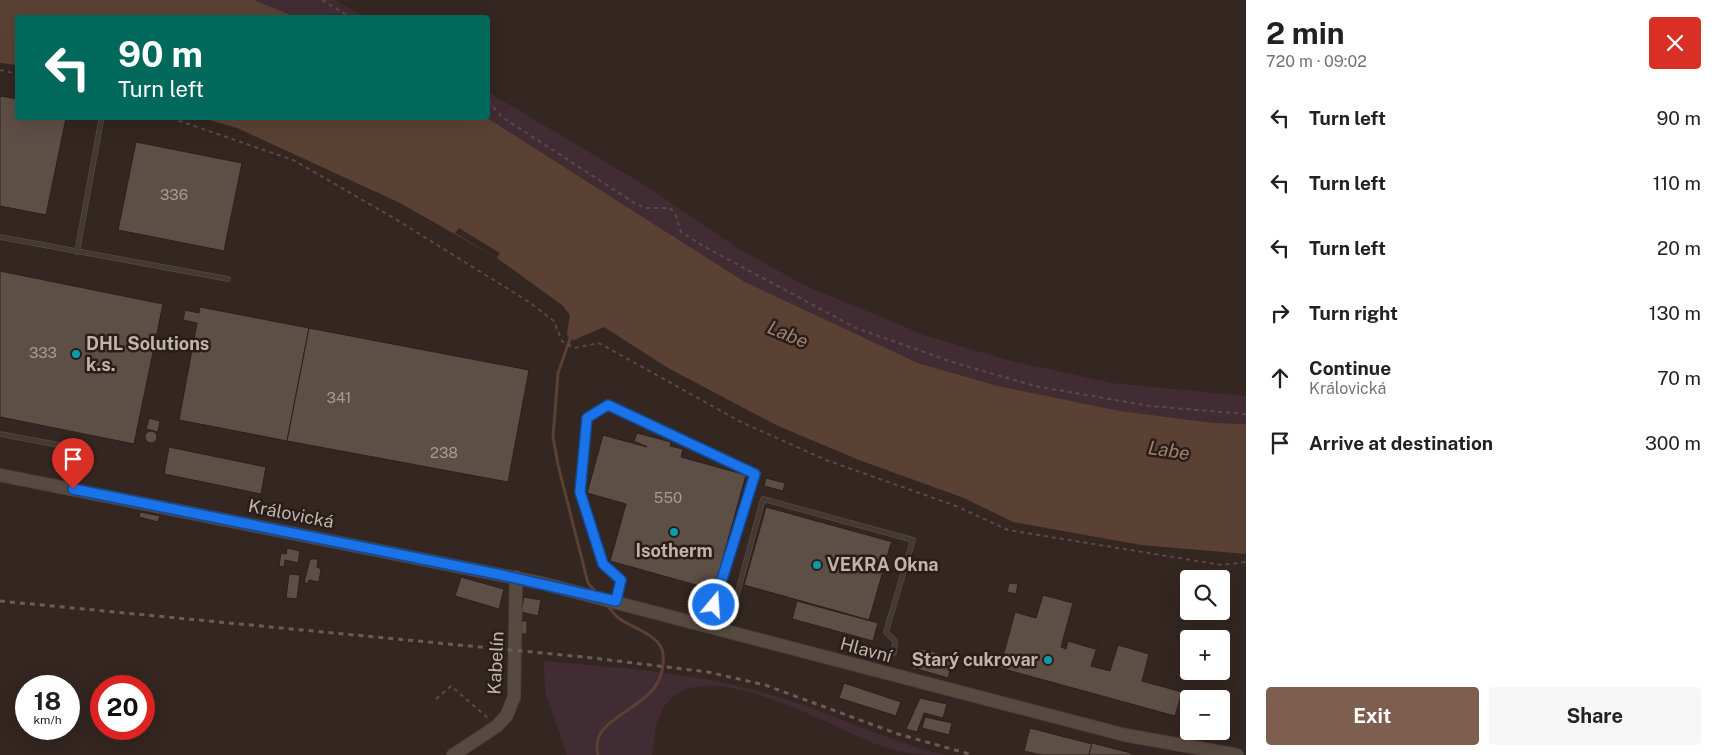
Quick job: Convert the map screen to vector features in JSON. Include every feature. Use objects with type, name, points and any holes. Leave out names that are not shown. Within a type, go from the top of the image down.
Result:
[{"type":"main road","name":"Královická","points":[[0,475],[578,592]]},
{"type":"main road","name":"Kabelín","points":[[453,755],[482,738],[497,726],[507,715],[514,697],[516,578]]},
{"type":"main road","name":"Hlavní","points":[[578,592],[1125,735],[1237,755]]},
{"type":"lane","points":[[77,252],[101,121]]},
{"type":"lane","points":[[0,238],[228,279]]},
{"type":"lane","points":[[610,599],[621,580],[603,564],[580,492],[587,418],[608,405],[755,474],[707,626]]},
{"type":"lane","points":[[0,434],[59,446]]},
{"type":"lane","points":[[732,613],[763,499],[912,540],[886,632],[896,641],[894,653]]},
{"type":"path","points":[[322,0],[347,15]]},
{"type":"path","points":[[0,70],[15,73]]},
{"type":"path","points":[[490,103],[502,117],[636,204],[646,208],[670,208],[675,213],[681,232],[703,246],[856,328],[952,362],[1035,386],[1150,406],[1246,414]]},
{"type":"path","points":[[177,120],[293,160],[397,220],[529,302],[554,321],[562,341],[574,348],[599,343],[741,422],[826,460],[956,506],[1008,530],[1222,565],[1246,562]]},
{"type":"path","points":[[436,699],[452,686],[497,726]]},
{"type":"shaded area","points":[[254,0],[335,0],[361,15],[291,15]]},
{"type":"shaded area","points":[[490,93],[651,189],[737,248],[806,286],[927,336],[1011,361],[1112,383],[1246,396],[1246,424],[1214,423],[1120,411],[998,386],[918,363],[745,282],[490,120]]},
{"type":"shaded area","points":[[544,661],[683,675],[738,686],[788,700],[898,741],[944,755],[914,754],[884,747],[778,702],[748,692],[720,686],[695,687],[674,696],[668,702],[663,708],[657,723],[652,755],[567,755],[545,692]]},
{"type":"water","points":[[0,0],[254,0],[291,15],[15,15],[15,65],[0,63]]},
{"type":"water","name":"Labe","points":[[210,120],[490,120],[745,282],[918,363],[998,386],[1120,411],[1214,423],[1246,424],[1246,554],[1141,545],[1013,522],[964,498],[859,460],[776,425],[668,368],[604,327],[574,340],[569,339],[567,334],[570,315],[562,305],[497,258],[400,203],[237,128]]},
{"type":"pier","points":[[459,228],[500,253],[497,258],[455,233]]},
{"type":"building","points":[[0,96],[15,98],[15,120],[66,120],[46,215],[0,206]]},
{"type":"building","points":[[136,142],[242,163],[224,251],[118,230]]},
{"type":"building","name":"DHL Solutions k.s.","points":[[0,271],[163,304],[134,444],[0,417]]},
{"type":"building","points":[[200,307],[309,328],[287,441],[179,420],[197,323],[183,320],[185,310],[199,313]]},
{"type":"building","points":[[309,328],[529,370],[508,482],[287,441]]},
{"type":"building","points":[[149,418],[160,421],[158,432],[146,429]]},
{"type":"building","points":[[149,431],[153,431],[157,437],[153,443],[149,443],[145,439],[145,435]]},
{"type":"building","name":"Isotherm","points":[[637,433],[671,442],[670,446],[683,449],[681,457],[746,475],[714,590],[610,561],[626,504],[587,493],[603,435],[647,447],[634,441]]},
{"type":"building","points":[[169,447],[266,467],[261,494],[164,474]]},
{"type":"building","points":[[766,478],[785,483],[783,491],[764,486]]},
{"type":"building","name":"VEKRA Okna","points":[[766,507],[900,544],[891,543],[869,620],[744,585]]},
{"type":"building","points":[[140,512],[160,516],[158,522],[139,517]]},
{"type":"building","points":[[287,548],[300,551],[298,563],[285,560],[284,567],[279,566],[281,553],[286,554]]},
{"type":"building","points":[[310,559],[318,559],[317,567],[321,569],[319,582],[309,580],[308,583],[304,583]]},
{"type":"building","points":[[289,574],[300,575],[297,599],[286,598]]},
{"type":"building","points":[[461,577],[504,589],[499,609],[455,596]]},
{"type":"building","points":[[1009,583],[1018,584],[1016,594],[1007,592]]},
{"type":"building","name":"Starý cukrovar","points":[[1043,595],[1073,603],[1061,647],[1066,649],[1068,641],[1095,649],[1098,644],[1091,666],[1110,671],[1118,645],[1149,654],[1142,681],[1180,691],[1175,716],[1000,668],[1015,612],[1036,618]]},
{"type":"building","points":[[524,597],[541,600],[538,616],[521,612]]},
{"type":"building","points":[[797,601],[878,623],[873,641],[792,619]]},
{"type":"building","points":[[520,621],[527,621],[527,634],[521,634]]},
{"type":"building","points":[[918,648],[922,649],[917,670],[912,669]]},
{"type":"building","points":[[922,649],[954,657],[948,678],[917,669]]},
{"type":"building","points":[[844,683],[901,702],[896,716],[839,698]]},
{"type":"building","points":[[920,698],[947,704],[943,718],[924,713],[917,732],[906,729]]},
{"type":"building","points":[[925,717],[952,723],[949,735],[922,728]]},
{"type":"building","points":[[1030,728],[1092,744],[1089,755],[1041,755],[1024,751]]},
{"type":"building","points":[[1092,743],[1131,753],[1131,755],[1089,755]]},
{"type":"waterway","points":[[571,336],[558,373],[553,437],[558,465],[588,583],[597,593]]},
{"type":"waterway","points":[[598,755],[598,740],[604,728],[615,718],[642,700],[654,688],[661,673],[663,654],[658,642],[646,633],[618,618],[607,605]]},
{"type":"railway","points":[[0,601],[584,657],[708,672],[765,685],[898,734],[973,755]]},
{"type":"place","name":"DHL Solutions k.s.","points":[[76,354]]},
{"type":"place","name":"Isotherm","points":[[674,532]]},
{"type":"place","name":"VEKRA Okna","points":[[817,565]]},
{"type":"place","name":"Starý cukrovar","points":[[1048,660]]},
{"type":"route","points":[[73,489],[541,583],[616,601],[621,580],[603,564],[580,492],[587,418],[608,405],[755,474],[714,605]]}]
